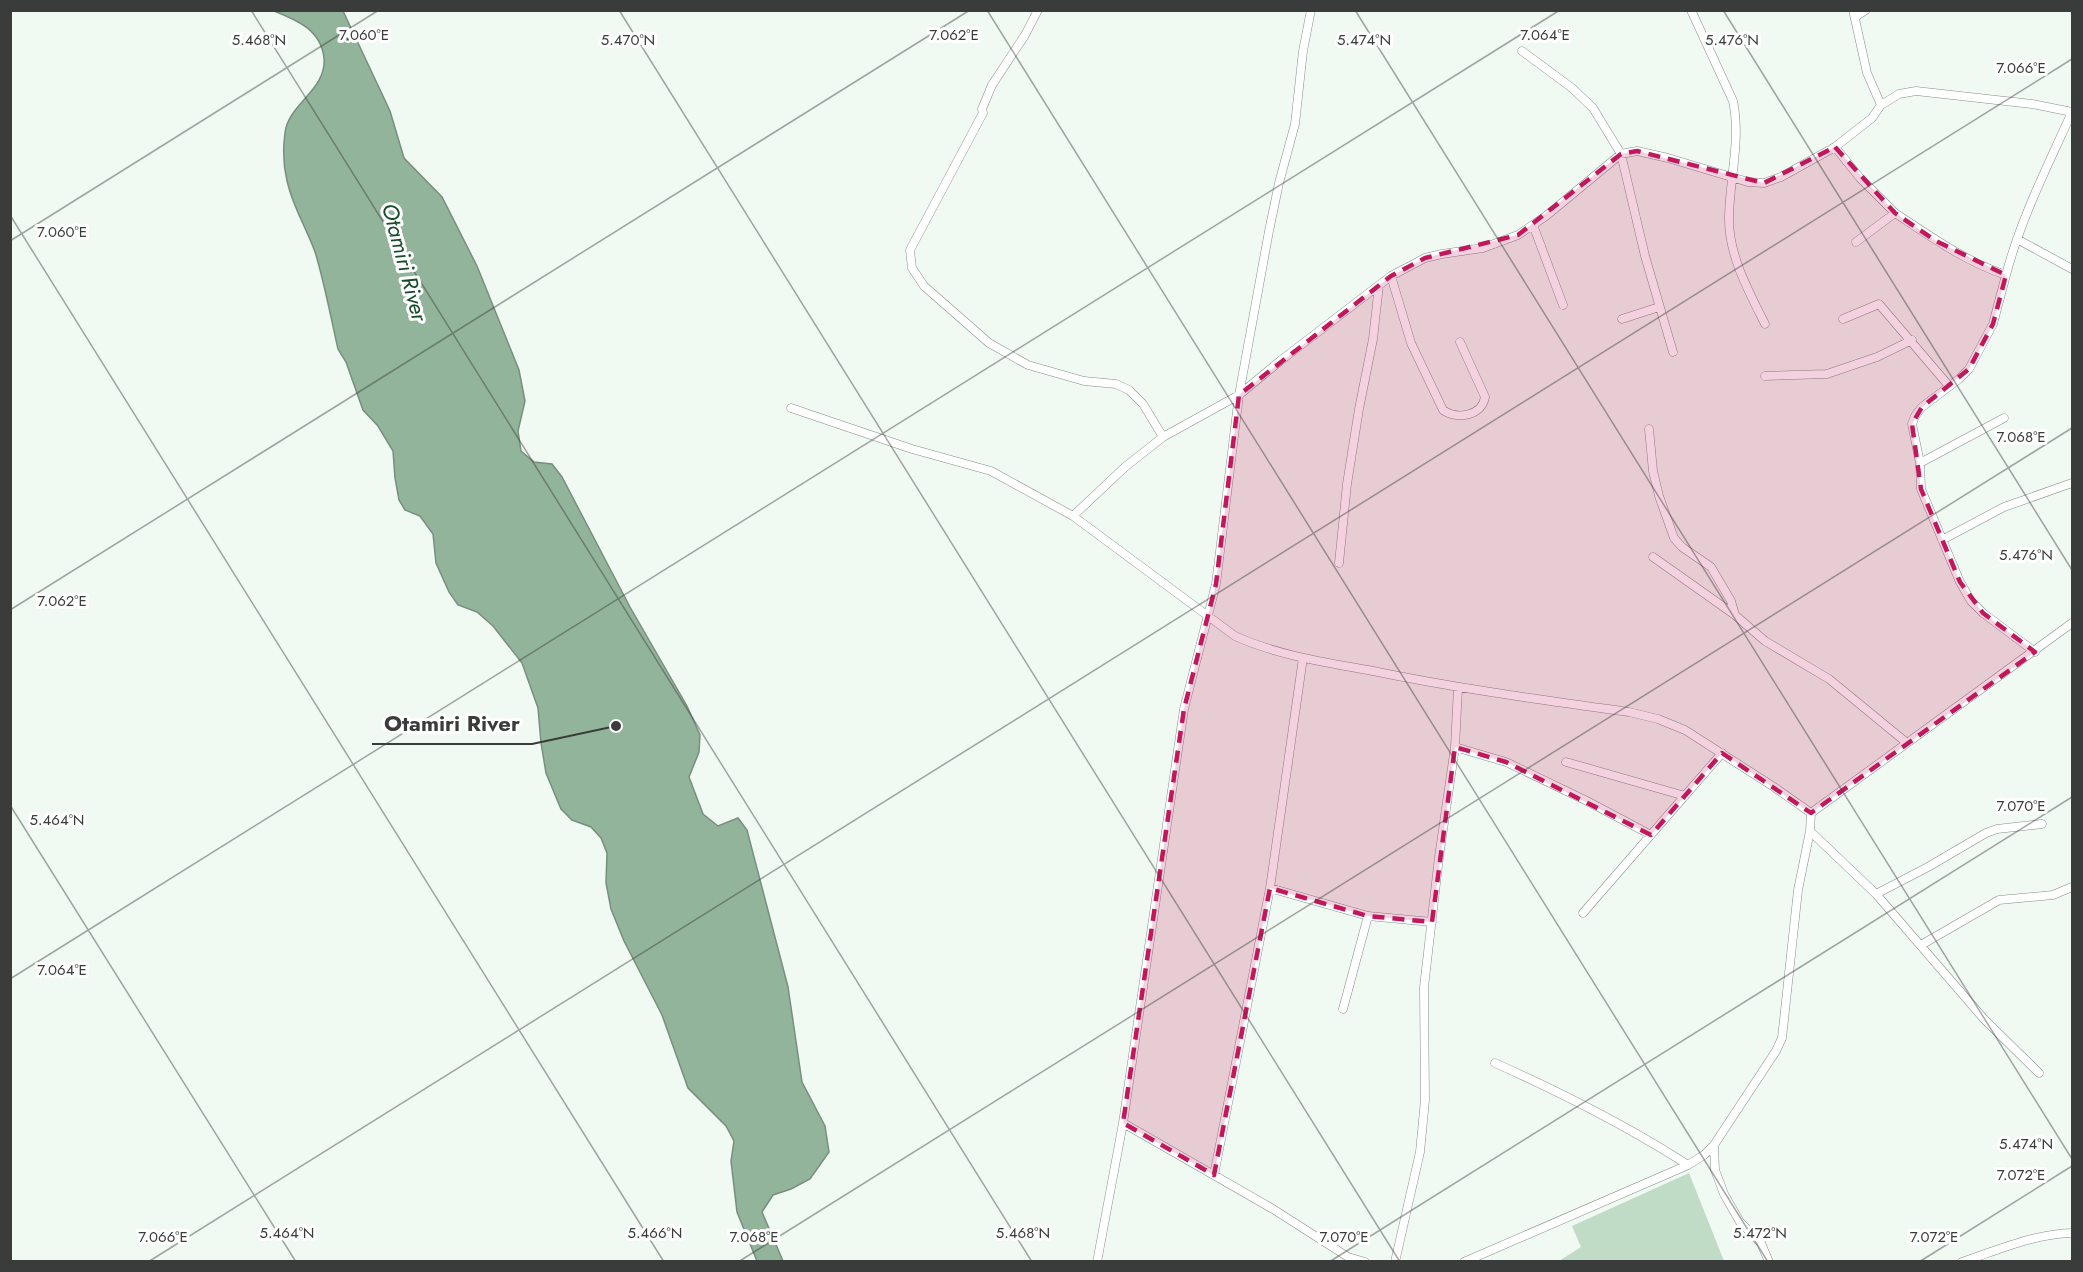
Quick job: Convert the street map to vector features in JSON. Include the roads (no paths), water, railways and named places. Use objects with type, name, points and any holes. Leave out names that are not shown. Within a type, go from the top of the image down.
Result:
[{"type":"street","points":[[1038,10],[1025,35],[992,85],[982,109],[983,112],[910,250],[912,268],[924,286],[989,343],[1028,365],[1084,381],[1116,384],[1129,390],[1143,404],[1163,437]]},
{"type":"street","points":[[1097,1262],[1123,1123],[1184,709],[1216,584],[1239,395],[1269,231],[1295,124],[1303,51],[1311,10]]},
{"type":"street","points":[[1691,10],[1733,100],[1737,137],[1731,177],[1729,218],[1731,237],[1745,284],[1765,324]]},
{"type":"street","points":[[1866,10],[1854,14],[1867,73],[1881,105]]},
{"type":"street","points":[[1522,51],[1572,88],[1593,108],[1621,154],[1659,307],[1673,352]]},
{"type":"street","points":[[1073,516],[1125,467],[1163,437],[1239,395],[1390,276],[1425,258],[1483,248],[1518,236],[1621,154],[1638,151],[1731,177],[1764,183],[1781,177],[1835,147],[1872,118],[1881,105],[1899,94],[1916,91],[2032,104],[2072,112],[2017,239],[1995,317],[1985,341],[1969,369],[1914,416],[1912,424],[1920,463],[1921,489],[1959,582],[1971,601],[1983,613],[2035,652]]},
{"type":"street","points":[[1835,147],[1860,178],[1895,213],[1936,241],[1993,271],[2006,275]]},
{"type":"street","points":[[1856,242],[1895,213]]},
{"type":"street","points":[[1533,225],[1563,305]]},
{"type":"street","points":[[2017,239],[2073,269]]},
{"type":"street","points":[[1390,276],[1411,343],[1443,410],[1450,415],[1461,417],[1476,410],[1484,403],[1485,397],[1460,342]]},
{"type":"street","points":[[1339,563],[1347,484],[1373,339],[1379,285]]},
{"type":"street","points":[[1842,319],[1879,304],[1949,386]]},
{"type":"street","points":[[1622,319],[1659,307]]},
{"type":"street","points":[[1765,376],[1827,374],[1877,357],[1912,340]]},
{"type":"street","points":[[791,408],[912,449],[991,471],[1073,516],[1208,616],[1243,640],[1258,646],[1303,658],[1458,688],[1629,712],[1658,719],[1685,730],[1811,813]]},
{"type":"street","points":[[1920,463],[2004,418]]},
{"type":"street","points":[[1649,429],[1653,471],[1674,538],[1682,547],[1711,567],[1731,601],[1735,615]]},
{"type":"street","points":[[1942,540],[2004,507],[2073,483]]},
{"type":"street","points":[[1653,557],[1735,615],[1766,641],[1829,679],[1907,743]]},
{"type":"street","points":[[1811,813],[2073,623]]},
{"type":"street","points":[[1214,1175],[1270,888],[1303,658]]},
{"type":"street","points":[[1395,1262],[1421,1142],[1425,1100],[1424,987],[1455,747],[1458,688]]},
{"type":"street","points":[[1455,747],[1506,762],[1651,834]]},
{"type":"street","points":[[1583,913],[1722,753]]},
{"type":"street","points":[[1566,762],[1685,796]]},
{"type":"street","points":[[1464,1262],[1688,1165],[1704,1155],[1714,1145],[1776,1051],[1782,1038],[1798,890],[1810,831],[1811,813]]},
{"type":"street","points":[[1876,894],[1986,833],[1997,829],[2042,824]]},
{"type":"street","points":[[1810,831],[1876,894],[1984,1019],[2039,1073]]},
{"type":"street","points":[[1921,945],[1999,900],[2053,895],[2073,887]]},
{"type":"street","points":[[1270,888],[1368,916],[1432,922]]},
{"type":"street","points":[[1343,1009],[1368,916]]},
{"type":"street","points":[[1495,1063],[1569,1097],[1638,1133],[1688,1165]]},
{"type":"street","points":[[1123,1123],[1273,1209],[1348,1257],[1365,1262]]},
{"type":"street","points":[[1714,1145],[1715,1170],[1724,1194],[1740,1222],[1761,1243],[1768,1262]]},
{"type":"street","points":[[1962,1262],[2029,1240],[2073,1233]]},
{"type":"water","points":[[274,11],[343,11],[390,111],[404,158],[442,197],[477,266],[519,370],[525,401],[518,431],[521,451],[534,462],[552,464],[562,477],[630,607],[687,706],[700,735],[699,752],[689,777],[703,814],[718,826],[738,818],[747,830],[788,987],[802,1082],[825,1126],[829,1152],[810,1179],[773,1195],[762,1212],[783,1261],[757,1261],[737,1212],[731,1161],[734,1141],[726,1126],[688,1088],[662,1015],[624,941],[611,909],[606,883],[607,853],[601,838],[591,827],[572,820],[561,809],[546,773],[538,708],[522,663],[493,626],[477,612],[458,605],[449,592],[436,563],[433,534],[420,516],[405,510],[399,500],[393,451],[378,426],[363,410],[346,362],[338,349],[316,255],[294,203],[285,170],[284,146],[288,123],[320,79],[324,58],[322,48],[313,33],[306,27]]},
{"type":"place","name":"Otamiri River","points":[[616,726]]}]
